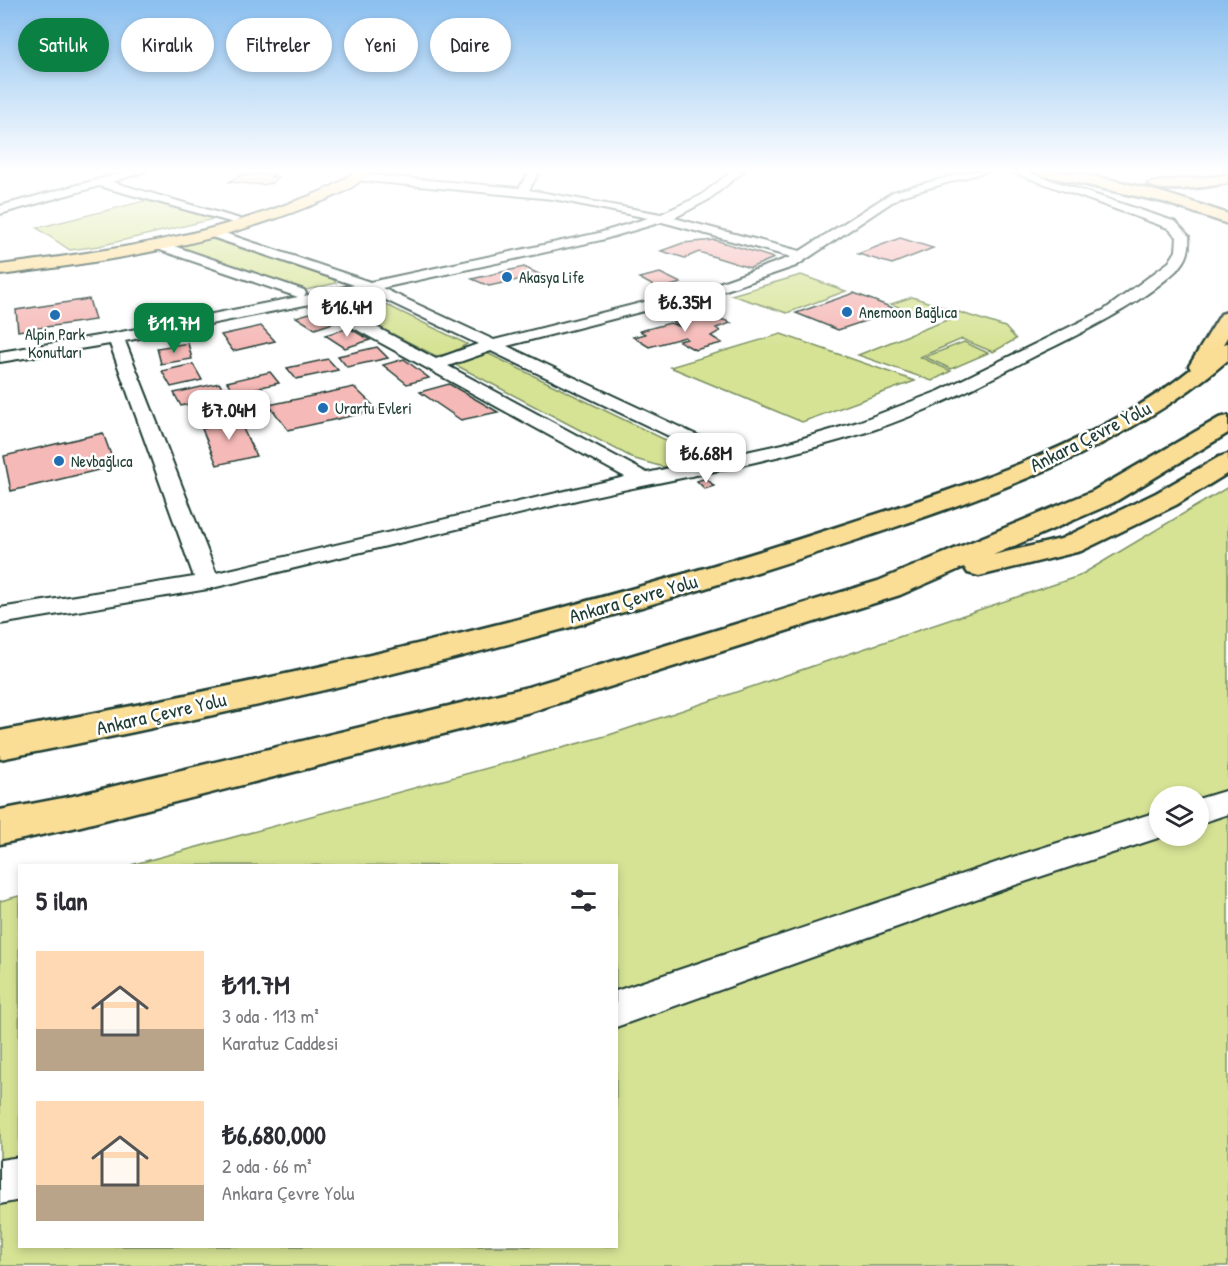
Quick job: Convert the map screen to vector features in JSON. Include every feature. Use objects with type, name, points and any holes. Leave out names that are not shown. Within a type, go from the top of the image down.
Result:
[{"type":"highway","points":[[1192,379],[1228,318]]},
{"type":"highway","name":"Ankara Çevre Yolu","points":[[0,745],[92,729],[455,646],[624,602],[772,558],[907,514],[1012,475],[1082,444],[1137,414],[1192,379],[1228,349]]},
{"type":"highway","points":[[889,588],[1103,497],[1228,423]]},
{"type":"highway","points":[[0,828],[530,699],[889,588],[1071,545],[1166,499],[1228,462]]},
{"type":"main road","points":[[0,263],[137,243],[189,230]]},
{"type":"main road","points":[[0,270],[159,245],[222,230]]},
{"type":"street","points":[[0,357],[116,338],[361,284],[582,240],[613,230]]},
{"type":"street","points":[[707,230],[802,256]]},
{"type":"street","points":[[436,365],[492,345],[721,287],[791,263],[842,230]]},
{"type":"street","points":[[0,616],[208,582],[585,492],[647,481],[787,450],[865,426],[945,395],[1109,313],[1174,265],[1183,251],[1183,236],[1176,230]]},
{"type":"street","points":[[213,233],[361,284],[736,461]]},
{"type":"street","points":[[159,245],[306,296],[647,481]]},
{"type":"street","points":[[231,270],[279,255]]},
{"type":"street","points":[[0,349],[306,296]]},
{"type":"street","points":[[116,338],[208,582]]},
{"type":"street","points":[[1209,808],[1228,802]]},
{"type":"street","points":[[618,1008],[1013,871],[1149,828]]},
{"type":"street","points":[[0,1182],[18,1178]]},
{"type":"green space","points":[[40,230],[167,230],[99,246],[70,250]]},
{"type":"green space","points":[[209,238],[333,279],[336,283],[306,290],[295,288],[176,246]]},
{"type":"green space","points":[[801,275],[846,291],[787,313],[731,295]]},
{"type":"green space","points":[[360,292],[467,344],[452,353],[436,356],[337,306],[330,299]]},
{"type":"green space","points":[[912,297],[1005,327],[1016,339],[993,352],[962,339],[920,357],[951,371],[932,381],[858,355],[952,318],[930,311],[914,313],[891,304]]},
{"type":"green space","points":[[781,334],[915,381],[802,422],[670,367]]},
{"type":"green space","points":[[964,342],[988,353],[951,369],[925,357]]},
{"type":"green space","points":[[487,353],[684,449],[683,462],[663,467],[635,459],[452,363],[469,355]]},
{"type":"green space","points":[[1228,487],[1228,1266],[0,1266],[0,901],[18,896],[18,1248],[618,1248],[618,864],[135,864],[609,735],[1079,576]]},
{"type":"building","points":[[900,238],[933,248],[892,264],[858,254]]},
{"type":"building","points":[[715,240],[774,258],[750,268],[699,252],[685,258],[661,251],[683,243]]},
{"type":"building","name":"Akasya Life","points":[[524,267],[541,275],[489,286],[472,279]]},
{"type":"building","points":[[660,273],[681,283],[659,289],[639,278]]},
{"type":"building","name":"Anemoon Bağlıca","points":[[854,293],[898,310],[838,330],[796,313]]},
{"type":"building","name":"Alpin Park Konutları","points":[[89,299],[95,320],[18,331],[16,310]]},
{"type":"building","points":[[320,310],[339,321],[315,329],[296,317]]},
{"type":"building","points":[[701,314],[712,320],[724,320],[731,323],[716,328],[720,331],[711,336],[722,343],[695,350],[679,341],[687,339],[685,337],[649,347],[633,337],[645,334],[640,331],[670,323],[681,327],[673,322]]},
{"type":"building","points":[[261,326],[275,341],[233,351],[221,335]]},
{"type":"building","points":[[349,328],[370,340],[345,348],[325,335]]},
{"type":"building","points":[[188,343],[192,359],[161,364],[157,348]]},
{"type":"building","points":[[377,347],[388,358],[347,367],[338,356]]},
{"type":"building","points":[[328,359],[338,370],[296,379],[287,368]]},
{"type":"building","points":[[404,359],[429,378],[407,384],[383,365]]},
{"type":"building","points":[[193,364],[202,380],[171,387],[162,371]]},
{"type":"building","points":[[270,372],[279,383],[235,393],[227,382]]},
{"type":"building","points":[[219,383],[227,395],[181,406],[174,393]]},
{"type":"building","points":[[449,384],[498,412],[461,420],[420,392]]},
{"type":"building","name":"Urartu Evleri","points":[[354,387],[378,410],[288,430],[269,405]]},
{"type":"building","points":[[237,416],[256,456],[217,465],[202,429],[219,425],[217,421]]},
{"type":"building","name":"Nevbağlıca","points":[[103,433],[115,466],[11,491],[4,456]]},
{"type":"building","points":[[706,478],[714,486],[705,489],[697,481]]},
{"type":"place","name":"Akasya Life","points":[[507,277]]},
{"type":"place","name":"Anemoon Bağlıca","points":[[847,312]]},
{"type":"place","name":"Alpin Park Konutları","points":[[55,315]]},
{"type":"place","name":"Urartu Evleri","points":[[323,408]]},
{"type":"place","name":"Nevbağlıca","points":[[59,461]]}]
